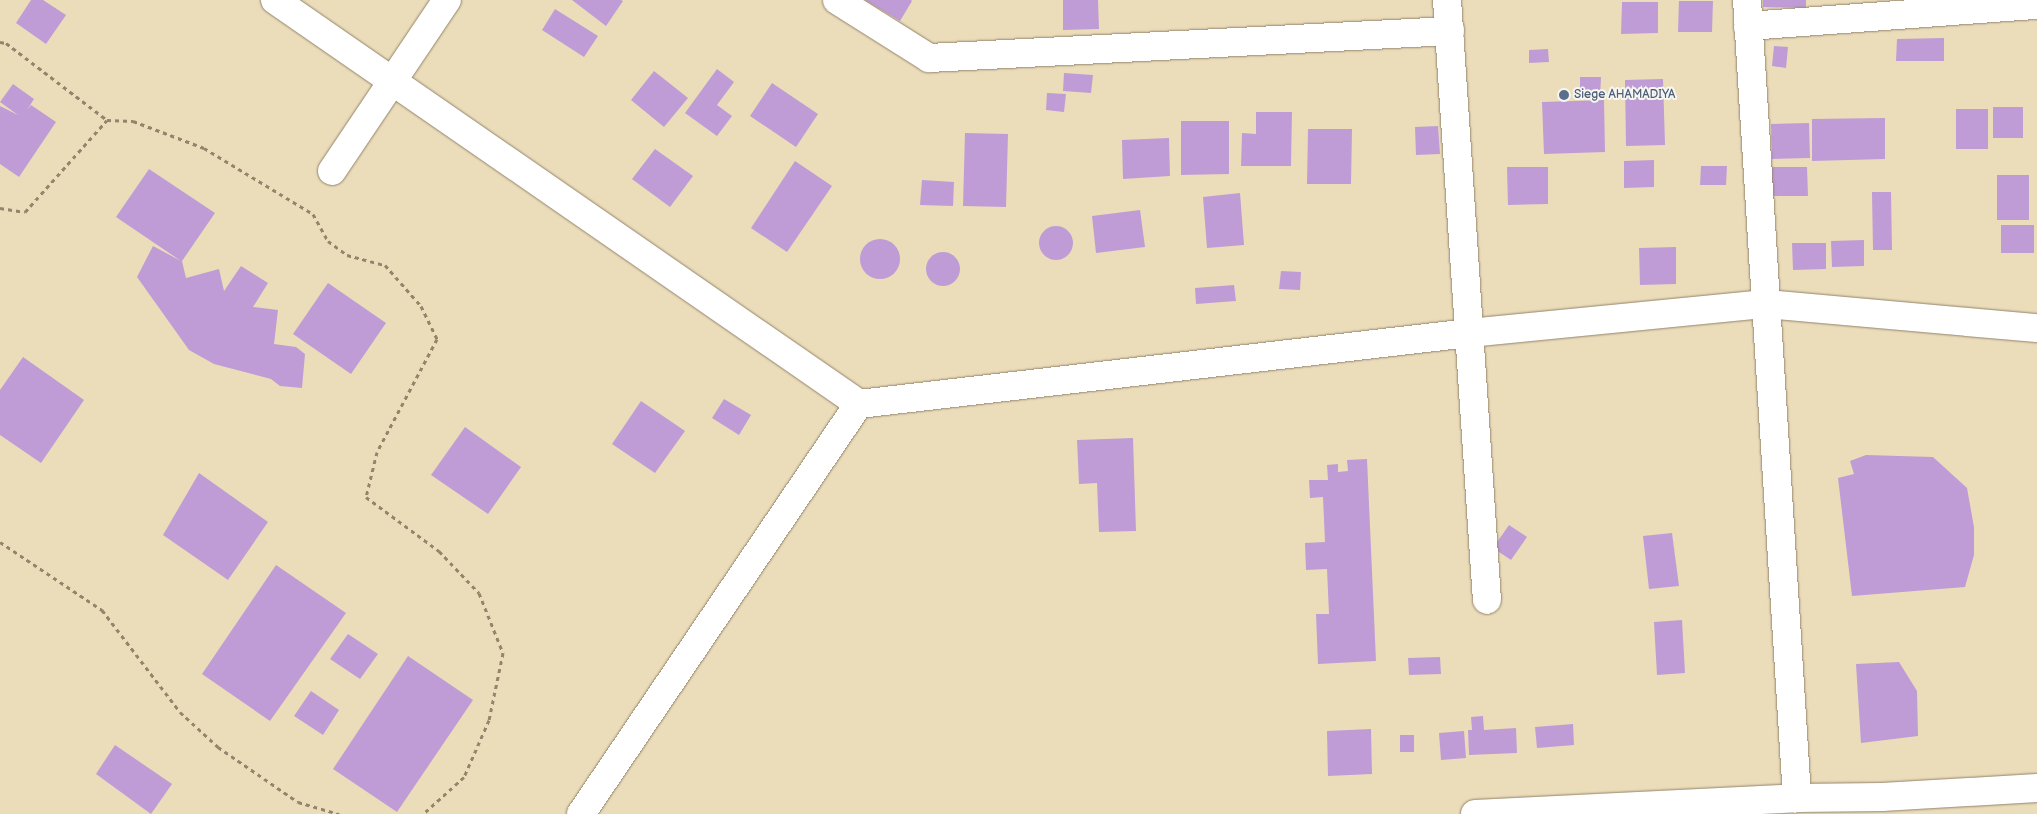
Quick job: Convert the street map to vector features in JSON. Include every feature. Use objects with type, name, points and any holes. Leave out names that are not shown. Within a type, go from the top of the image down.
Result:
[{"type":"street","points":[[275,0],[859,404],[1469,334],[1766,304],[2037,328]]},
{"type":"street","points":[[332,171],[447,0]]},
{"type":"street","points":[[836,0],[929,58],[1450,31]]},
{"type":"street","points":[[1448,0],[1487,600]]},
{"type":"street","points":[[1797,798],[1747,13],[2037,5]]},
{"type":"street","points":[[582,814],[859,404]]},
{"type":"street","points":[[1475,814],[1797,798],[1882,806],[2037,788]]},
{"type":"path","points":[[0,42],[6,43],[106,120],[133,121],[204,148],[313,214],[328,241],[347,255],[385,265],[421,306],[437,339],[377,452],[366,497],[439,551],[479,593],[503,653],[489,720],[464,777],[423,814]]},
{"type":"path","points":[[0,208],[25,212],[106,120]]},
{"type":"path","points":[[0,542],[102,610],[180,712],[218,747],[298,802],[339,814]]},
{"type":"building","points":[[31,0],[43,0],[66,15],[46,44],[16,23]]},
{"type":"building","points":[[572,0],[621,0],[623,1],[606,26]]},
{"type":"building","points":[[865,0],[911,0],[912,1],[900,21]]},
{"type":"building","points":[[1063,0],[1098,0],[1099,29],[1063,30]]},
{"type":"building","points":[[1763,0],[1806,0],[1806,8],[1763,7]]},
{"type":"building","points":[[1679,1],[1713,1],[1712,32],[1678,32]]},
{"type":"building","points":[[1622,2],[1658,2],[1658,33],[1621,34]]},
{"type":"building","points":[[555,9],[598,36],[584,57],[542,30]]},
{"type":"building","points":[[1944,38],[1944,61],[1896,61],[1897,39]]},
{"type":"building","points":[[1774,46],[1788,47],[1786,68],[1772,66]]},
{"type":"building","points":[[1548,49],[1549,62],[1529,63],[1529,50]]},
{"type":"building","points":[[717,69],[734,82],[717,105],[732,116],[717,136],[685,113]]},
{"type":"building","points":[[654,71],[688,98],[664,127],[631,100]]},
{"type":"building","points":[[1064,73],[1093,75],[1091,93],[1063,91]]},
{"type":"building","points":[[1580,77],[1601,77],[1600,98],[1580,98]]},
{"type":"building","points":[[1663,79],[1665,145],[1626,146],[1625,80]]},
{"type":"building","points":[[772,83],[818,114],[796,147],[750,116]]},
{"type":"building","points":[[13,84],[34,99],[27,110],[31,105],[56,122],[19,177],[0,164],[0,106],[18,115],[0,102]]},
{"type":"building","points":[[1047,93],[1066,94],[1064,112],[1046,110]]},
{"type":"building","points":[[1604,100],[1605,152],[1544,154],[1542,102]]},
{"type":"building","points":[[1993,107],[2023,107],[2023,138],[1993,138]]},
{"type":"building","points":[[1956,109],[1988,109],[1988,149],[1956,149]]},
{"type":"building","points":[[1256,112],[1292,112],[1291,166],[1241,166],[1242,133],[1256,134]]},
{"type":"building","points":[[1885,118],[1885,159],[1812,161],[1812,119]]},
{"type":"building","points":[[1181,121],[1229,121],[1229,174],[1181,175]]},
{"type":"building","points":[[1809,123],[1810,158],[1772,159],[1771,124]]},
{"type":"building","points":[[1438,126],[1440,154],[1416,155],[1415,127]]},
{"type":"building","points":[[1308,129],[1352,129],[1351,184],[1307,184]]},
{"type":"building","points":[[965,133],[1008,134],[1006,207],[963,206]]},
{"type":"building","points":[[1169,138],[1170,176],[1123,179],[1122,140]]},
{"type":"building","points":[[655,149],[693,176],[670,207],[632,179]]},
{"type":"building","points":[[1654,160],[1654,187],[1624,188],[1624,161]]},
{"type":"building","points":[[795,161],[832,186],[787,252],[751,228]]},
{"type":"building","points":[[1701,166],[1727,166],[1726,185],[1700,185]]},
{"type":"building","points":[[1507,167],[1548,167],[1548,204],[1508,205]]},
{"type":"building","points":[[1772,167],[1807,167],[1808,196],[1771,196]]},
{"type":"building","points":[[149,169],[215,213],[182,261],[186,278],[219,269],[224,291],[241,266],[268,283],[253,307],[278,310],[274,344],[296,347],[305,354],[302,388],[280,386],[271,379],[214,364],[189,350],[137,277],[153,246],[181,261],[116,217]]},
{"type":"building","points":[[1997,175],[2029,175],[2029,220],[1997,220]]},
{"type":"building","points":[[922,180],[954,182],[953,206],[920,205]]},
{"type":"building","points":[[1872,192],[1891,192],[1892,250],[1873,250]]},
{"type":"building","points":[[1240,193],[1244,245],[1207,248],[1203,197]]},
{"type":"building","points":[[1140,210],[1145,247],[1096,253],[1092,216]]},
{"type":"building","points":[[2001,225],[2034,225],[2034,253],[2001,253]]},
{"type":"building","points":[[1056,226],[1063,227],[1068,231],[1072,236],[1072,250],[1068,255],[1063,259],[1056,260],[1049,259],[1044,255],[1040,250],[1039,243],[1040,236],[1044,231],[1049,227]]},
{"type":"building","points":[[880,239],[894,245],[900,259],[894,273],[880,279],[866,273],[860,259],[866,245]]},
{"type":"building","points":[[1864,240],[1864,266],[1832,267],[1831,241]]},
{"type":"building","points":[[1792,243],[1826,243],[1826,269],[1793,270]]},
{"type":"building","points":[[1676,247],[1676,284],[1640,285],[1639,248]]},
{"type":"building","points":[[943,252],[950,253],[955,257],[959,262],[959,276],[955,281],[950,285],[943,286],[936,285],[931,281],[927,276],[926,269],[927,262],[931,257],[936,253]]},
{"type":"building","points":[[1281,271],[1301,272],[1300,290],[1279,289]]},
{"type":"building","points":[[328,283],[386,323],[351,374],[293,334]]},
{"type":"building","points":[[1234,285],[1236,301],[1196,304],[1195,288]]},
{"type":"building","points":[[23,357],[84,400],[41,463],[0,435],[0,390]]},
{"type":"building","points":[[724,399],[751,415],[739,435],[712,418]]},
{"type":"building","points":[[641,401],[685,431],[655,473],[612,444]]},
{"type":"building","points":[[465,427],[521,467],[488,514],[431,475]]},
{"type":"building","points":[[1133,438],[1136,531],[1099,532],[1097,483],[1079,484],[1077,440]]},
{"type":"building","points":[[1866,455],[1933,457],[1967,488],[1974,527],[1974,555],[1965,587],[1852,596],[1838,478],[1854,474],[1850,461]]},
{"type":"building","points":[[1367,459],[1376,661],[1318,664],[1316,614],[1329,614],[1327,569],[1306,570],[1305,543],[1325,542],[1323,497],[1310,498],[1309,480],[1328,480],[1327,465],[1338,464],[1338,472],[1348,471],[1347,460]]},
{"type":"building","points":[[199,473],[268,522],[228,580],[163,535]]},
{"type":"building","points":[[1509,525],[1527,537],[1511,560],[1493,548]]},
{"type":"building","points":[[1672,533],[1679,586],[1649,589],[1643,536]]},
{"type":"building","points":[[276,565],[346,613],[270,721],[202,674]]},
{"type":"building","points":[[1682,620],[1685,673],[1657,675],[1654,622]]},
{"type":"building","points":[[348,634],[378,654],[360,679],[330,659]]},
{"type":"building","points":[[408,656],[473,700],[397,812],[333,769]]},
{"type":"building","points":[[1440,657],[1441,674],[1409,675],[1408,658]]},
{"type":"building","points":[[1899,662],[1917,691],[1918,736],[1861,743],[1856,664]]},
{"type":"building","points":[[311,691],[339,710],[323,735],[294,716]]},
{"type":"building","points":[[1483,716],[1484,730],[1516,728],[1517,753],[1469,755],[1468,730],[1472,730],[1471,717]]},
{"type":"building","points":[[1573,724],[1574,745],[1537,748],[1535,727]]},
{"type":"building","points":[[1371,729],[1372,774],[1328,776],[1327,731]]},
{"type":"building","points":[[1464,731],[1466,758],[1441,760],[1439,733]]},
{"type":"building","points":[[1400,735],[1414,735],[1414,752],[1400,752]]},
{"type":"building","points":[[115,745],[172,784],[151,814],[96,774]]},
{"type":"place","name":"Siege AHAMADIYA","points":[[1564,95]]}]
